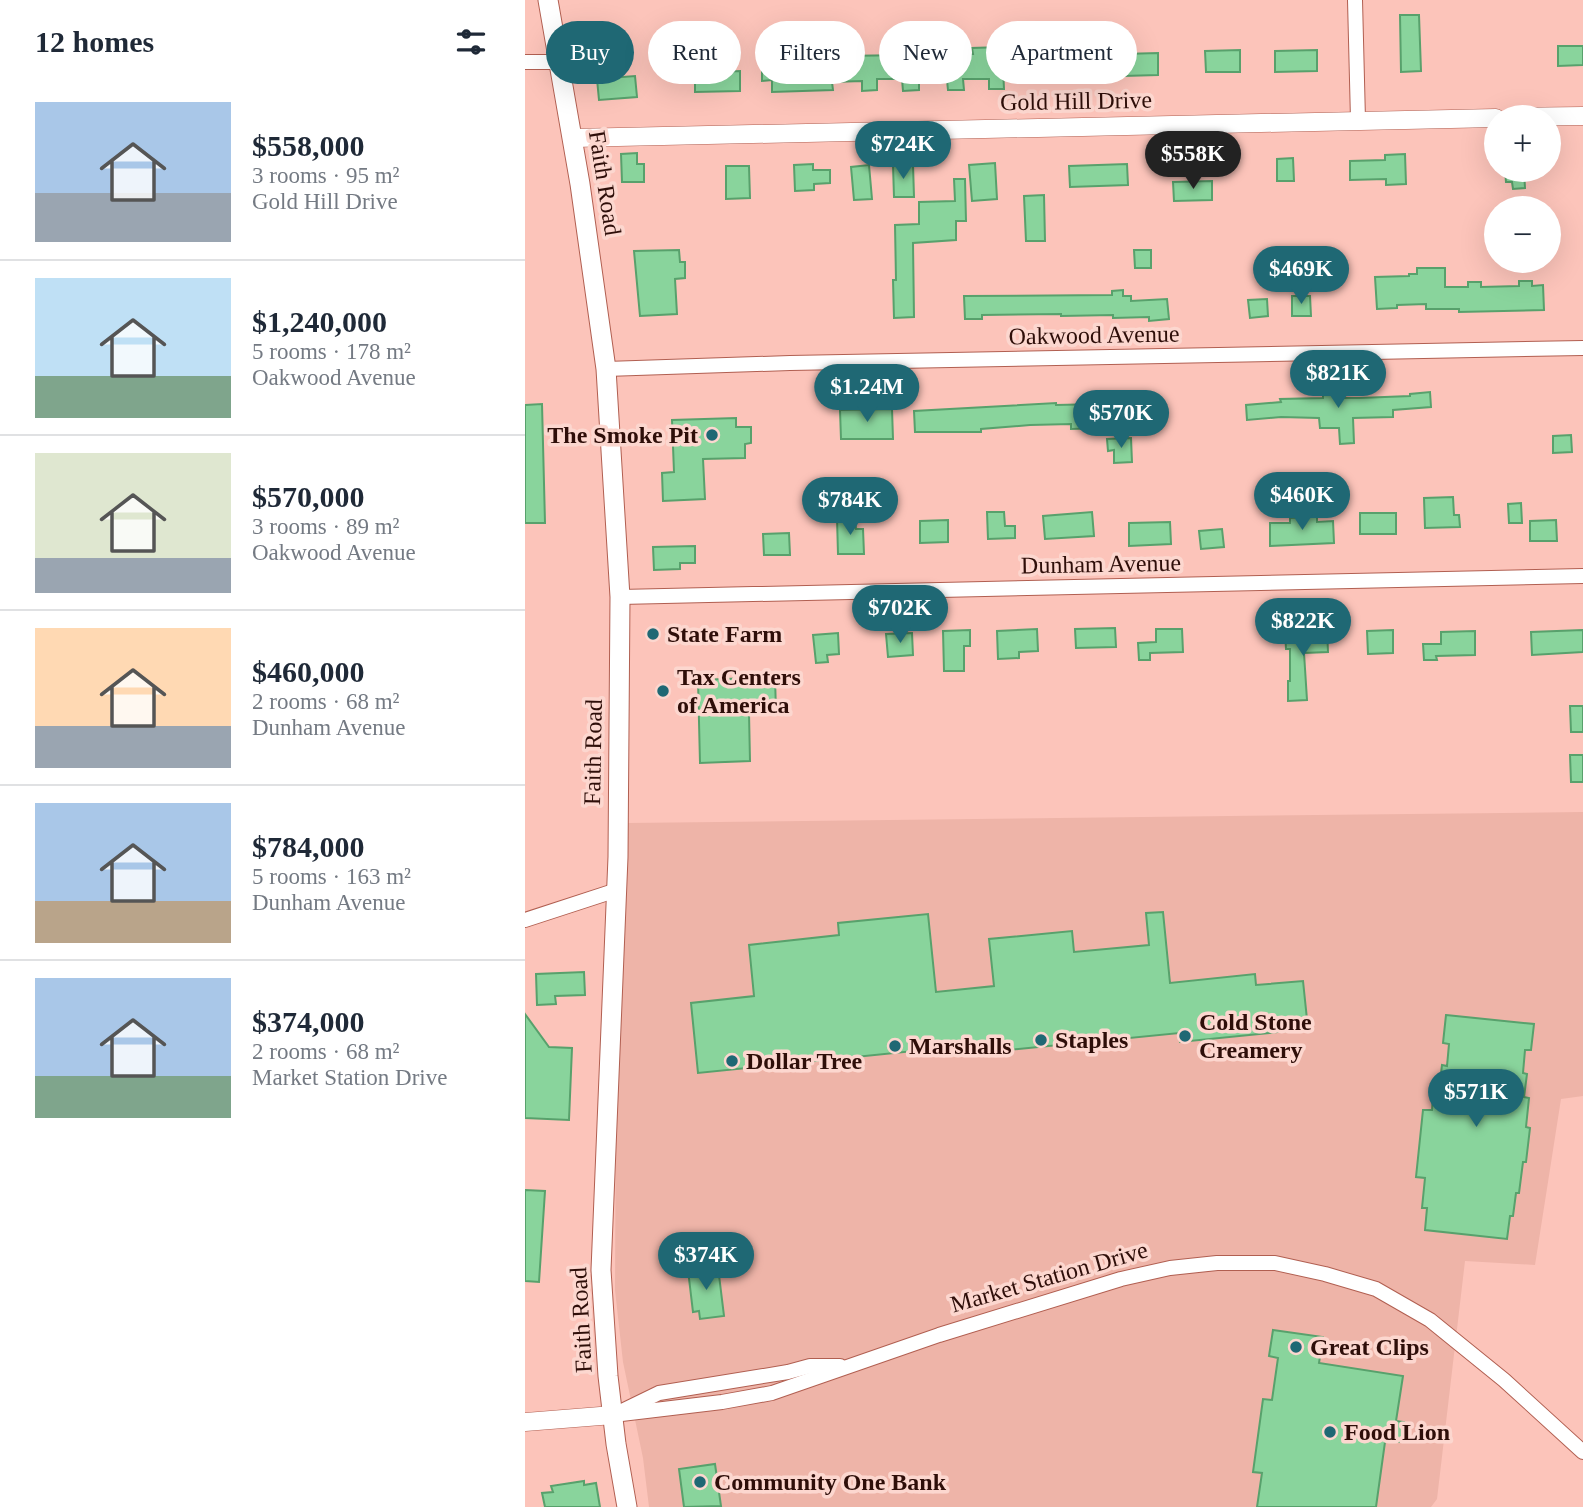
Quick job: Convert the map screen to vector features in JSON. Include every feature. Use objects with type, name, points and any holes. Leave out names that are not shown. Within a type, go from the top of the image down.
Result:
[{"type":"main road","name":"Faith Road","points":[[548,0],[552,21]]},
{"type":"main road","name":"Faith Road","points":[[564,84],[606,369],[620,597],[617,890],[601,1270],[603,1325],[627,1507]]},
{"type":"street","points":[[1355,0],[1358,120]]},
{"type":"street","points":[[525,62],[546,62]]},
{"type":"street","points":[[1561,116],[1583,116]]},
{"type":"street","name":"Gold Hill Drive","points":[[573,138],[1484,118]]},
{"type":"street","name":"Oakwood Avenue","points":[[606,369],[1583,348]]},
{"type":"street","name":"Dunham Avenue","points":[[620,597],[1583,576]]},
{"type":"street","points":[[525,920],[617,890]]},
{"type":"street","name":"Market Station Drive","points":[[525,1422],[613,1415],[659,1393],[810,1366],[852,1366],[939,1335],[1121,1279],[1170,1268],[1217,1263],[1275,1264],[1325,1274],[1375,1289],[1430,1320],[1504,1380],[1583,1452]]},
{"type":"shaded area","points":[[1583,812],[1583,1096],[1561,1099],[1535,1265],[1465,1261],[1437,1499],[1431,1507],[649,1507],[643,1458],[623,1362],[615,1290],[616,1078],[627,823]]},
{"type":"building","points":[[1400,15],[1419,15],[1421,71],[1401,72]]},
{"type":"building","points":[[1558,46],[1583,46],[1583,65],[1558,66]]},
{"type":"building","points":[[972,48],[986,48],[986,79],[972,79]]},
{"type":"building","points":[[1240,50],[1240,72],[1206,72],[1205,51]]},
{"type":"building","points":[[1317,50],[1317,71],[1275,72],[1275,51]]},
{"type":"building","points":[[1158,53],[1158,75],[1137,76],[1137,54]]},
{"type":"building","points":[[879,55],[877,90],[862,91],[862,84],[865,84],[865,56]]},
{"type":"building","points":[[634,76],[637,97],[599,100],[597,84],[634,84]]},
{"type":"building","points":[[695,84],[740,84],[740,91],[695,92]]},
{"type":"building","points":[[772,84],[832,84],[833,90],[772,92]]},
{"type":"building","points":[[902,84],[919,84],[919,90],[903,91]]},
{"type":"building","points":[[947,84],[963,84],[964,90],[948,90]]},
{"type":"building","points":[[989,84],[1004,84],[1004,89],[989,89]]},
{"type":"building","points":[[637,153],[637,164],[644,164],[644,182],[622,182],[621,154]]},
{"type":"building","points":[[1405,154],[1406,184],[1386,185],[1386,179],[1350,180],[1350,161],[1385,160],[1385,155]]},
{"type":"building","points":[[1293,158],[1294,181],[1277,181],[1277,159]]},
{"type":"building","points":[[995,163],[997,199],[972,201],[969,165]]},
{"type":"building","points":[[813,164],[813,170],[830,170],[830,183],[814,184],[814,190],[795,191],[794,165]]},
{"type":"building","points":[[1127,164],[1128,185],[1070,187],[1069,166]]},
{"type":"building","points":[[869,165],[872,199],[854,200],[851,167]]},
{"type":"building","points":[[893,165],[913,165],[914,197],[894,197]]},
{"type":"building","points":[[726,166],[749,166],[750,198],[726,199]]},
{"type":"building","points":[[954,179],[965,179],[966,221],[956,221],[956,240],[913,243],[914,317],[894,318],[895,225],[919,224],[919,202],[955,201]]},
{"type":"building","points":[[1212,181],[1212,200],[1174,201],[1173,182]]},
{"type":"building","points":[[1512,182],[1525,182],[1525,188],[1513,189]]},
{"type":"building","points":[[1044,195],[1045,241],[1026,241],[1024,196]]},
{"type":"building","points":[[679,250],[680,262],[685,262],[685,278],[675,279],[677,314],[640,316],[634,251]]},
{"type":"building","points":[[1134,250],[1151,250],[1151,268],[1135,268]]},
{"type":"building","points":[[1417,268],[1445,268],[1445,287],[1468,287],[1468,282],[1481,282],[1481,287],[1519,286],[1519,281],[1532,281],[1532,286],[1543,285],[1544,310],[1459,312],[1459,309],[1426,309],[1426,304],[1377,309],[1375,277],[1409,276],[1417,274]]},
{"type":"building","points":[[1123,290],[1123,296],[1131,296],[1131,301],[1167,299],[1169,319],[1149,321],[1149,317],[1113,318],[1113,315],[1061,314],[982,315],[982,319],[965,319],[964,296],[1112,295],[1112,291]]},
{"type":"building","points":[[1292,296],[1310,296],[1311,316],[1292,316]]},
{"type":"building","points":[[1267,299],[1268,316],[1250,318],[1248,300]]},
{"type":"building","points":[[1430,392],[1431,407],[1393,410],[1393,417],[1353,418],[1354,443],[1340,444],[1339,428],[1320,428],[1319,418],[1247,420],[1246,405],[1281,402],[1280,399],[1323,398],[1323,393],[1336,393],[1336,398],[1359,398],[1410,396]]},
{"type":"building","points":[[1056,403],[1100,404],[1101,428],[1071,429],[1071,424],[981,429],[981,432],[915,432],[914,411]]},
{"type":"building","points":[[542,404],[545,523],[525,523],[525,405]]},
{"type":"building","points":[[1134,404],[1152,404],[1152,430],[1135,431]]},
{"type":"building","points":[[892,409],[893,439],[841,439],[840,410]]},
{"type":"building","name":"The Smoke Pit","points":[[736,418],[736,427],[751,427],[751,443],[745,444],[745,458],[703,459],[705,499],[663,501],[662,473],[674,472],[672,420]]},
{"type":"building","points":[[1571,435],[1572,452],[1553,453],[1553,436]]},
{"type":"building","points":[[1131,438],[1132,462],[1114,463],[1114,450],[1108,451],[1107,439]]},
{"type":"building","points":[[1453,497],[1454,515],[1459,515],[1460,527],[1425,528],[1424,498]]},
{"type":"building","points":[[1521,503],[1522,523],[1509,523],[1508,504]]},
{"type":"building","points":[[987,512],[1004,512],[1005,526],[1015,526],[1015,538],[988,539]]},
{"type":"building","points":[[1092,512],[1094,536],[1045,539],[1043,516]]},
{"type":"building","points":[[1360,513],[1396,513],[1396,534],[1360,534]]},
{"type":"building","points":[[1317,516],[1317,522],[1333,521],[1334,543],[1270,546],[1270,523],[1290,523],[1290,518]]},
{"type":"building","points":[[855,517],[856,529],[863,529],[864,554],[838,554],[837,518]]},
{"type":"building","points":[[948,520],[948,542],[920,543],[920,521]]},
{"type":"building","points":[[1556,520],[1557,541],[1530,541],[1530,521]]},
{"type":"building","points":[[1170,522],[1171,544],[1129,546],[1129,523]]},
{"type":"building","points":[[1222,529],[1224,547],[1201,549],[1199,531]]},
{"type":"building","points":[[789,533],[790,555],[764,555],[763,534]]},
{"type":"building","points":[[695,546],[695,563],[680,563],[680,569],[654,570],[653,547]]},
{"type":"building","points":[[1115,628],[1116,647],[1076,648],[1075,629]]},
{"type":"building","points":[[1037,629],[1038,651],[1019,652],[1019,658],[998,659],[997,631]]},
{"type":"building","points":[[1156,629],[1182,629],[1183,652],[1150,653],[1150,660],[1139,660],[1138,643],[1156,642]]},
{"type":"building","points":[[1327,629],[1328,652],[1304,653],[1307,700],[1288,701],[1290,649],[1286,649],[1285,630]]},
{"type":"building","points":[[970,630],[970,646],[964,646],[964,671],[944,671],[943,631]]},
{"type":"building","points":[[1393,630],[1393,653],[1368,654],[1367,631]]},
{"type":"building","points":[[1583,630],[1583,652],[1532,655],[1531,632]]},
{"type":"building","points":[[1475,631],[1475,655],[1436,656],[1437,660],[1424,660],[1423,644],[1441,644],[1441,632]]},
{"type":"building","points":[[838,633],[839,654],[827,655],[828,662],[816,663],[813,635]]},
{"type":"building","points":[[912,633],[913,655],[888,657],[886,634]]},
{"type":"building","points":[[775,677],[776,712],[749,713],[750,761],[700,763],[698,680]]},
{"type":"building","points":[[1570,706],[1583,706],[1583,732],[1571,732]]},
{"type":"building","points":[[1570,755],[1583,755],[1583,782],[1571,782]]},
{"type":"building","points":[[1163,912],[1170,983],[1255,974],[1256,985],[1303,981],[1308,1029],[1180,1042],[1179,1033],[947,1056],[943,1048],[698,1073],[691,1003],[754,996],[749,945],[839,935],[838,923],[928,914],[936,992],[994,986],[989,939],[1072,931],[1074,952],[1149,945],[1146,913]]},
{"type":"building","points":[[584,972],[585,995],[555,996],[556,1004],[537,1005],[536,974]]},
{"type":"building","points":[[525,1014],[549,1047],[572,1048],[569,1120],[525,1118]]},
{"type":"building","points":[[1446,1015],[1534,1024],[1531,1050],[1525,1050],[1523,1073],[1527,1074],[1524,1097],[1529,1098],[1526,1127],[1530,1128],[1526,1162],[1523,1162],[1519,1193],[1516,1193],[1513,1216],[1510,1216],[1507,1239],[1425,1230],[1427,1208],[1422,1208],[1425,1178],[1416,1177],[1423,1110],[1432,1110],[1434,1082],[1440,1082],[1442,1065],[1447,1066],[1449,1044],[1443,1043]]},
{"type":"building","points":[[525,1190],[545,1191],[539,1282],[525,1281]]},
{"type":"building","points":[[718,1267],[724,1316],[700,1319],[699,1311],[693,1312],[688,1270]]},
{"type":"building","name":"Food Lion","points":[[1273,1330],[1323,1337],[1319,1363],[1403,1376],[1396,1421],[1404,1422],[1401,1442],[1385,1442],[1376,1507],[1257,1507],[1262,1473],[1253,1472],[1263,1399],[1272,1400],[1278,1358],[1269,1356]]},
{"type":"building","points":[[715,1464],[721,1506],[684,1507],[679,1469]]},
{"type":"building","points":[[584,1481],[584,1485],[596,1483],[600,1507],[545,1507],[542,1493],[553,1492],[551,1486]]},
{"type":"place","name":"The Smoke Pit","points":[[712,435]]},
{"type":"place","name":"State Farm","points":[[653,634]]},
{"type":"place","name":"Tax Centers of America","points":[[663,691]]},
{"type":"place","name":"Cold Stone Creamery","points":[[1185,1036]]},
{"type":"place","name":"Staples","points":[[1041,1040]]},
{"type":"place","name":"Marshalls","points":[[895,1046]]},
{"type":"place","name":"Dollar Tree","points":[[732,1061]]},
{"type":"place","name":"Great Clips","points":[[1296,1347]]},
{"type":"place","name":"Food Lion","points":[[1330,1432]]},
{"type":"place","name":"Community One Bank","points":[[700,1482]]}]
